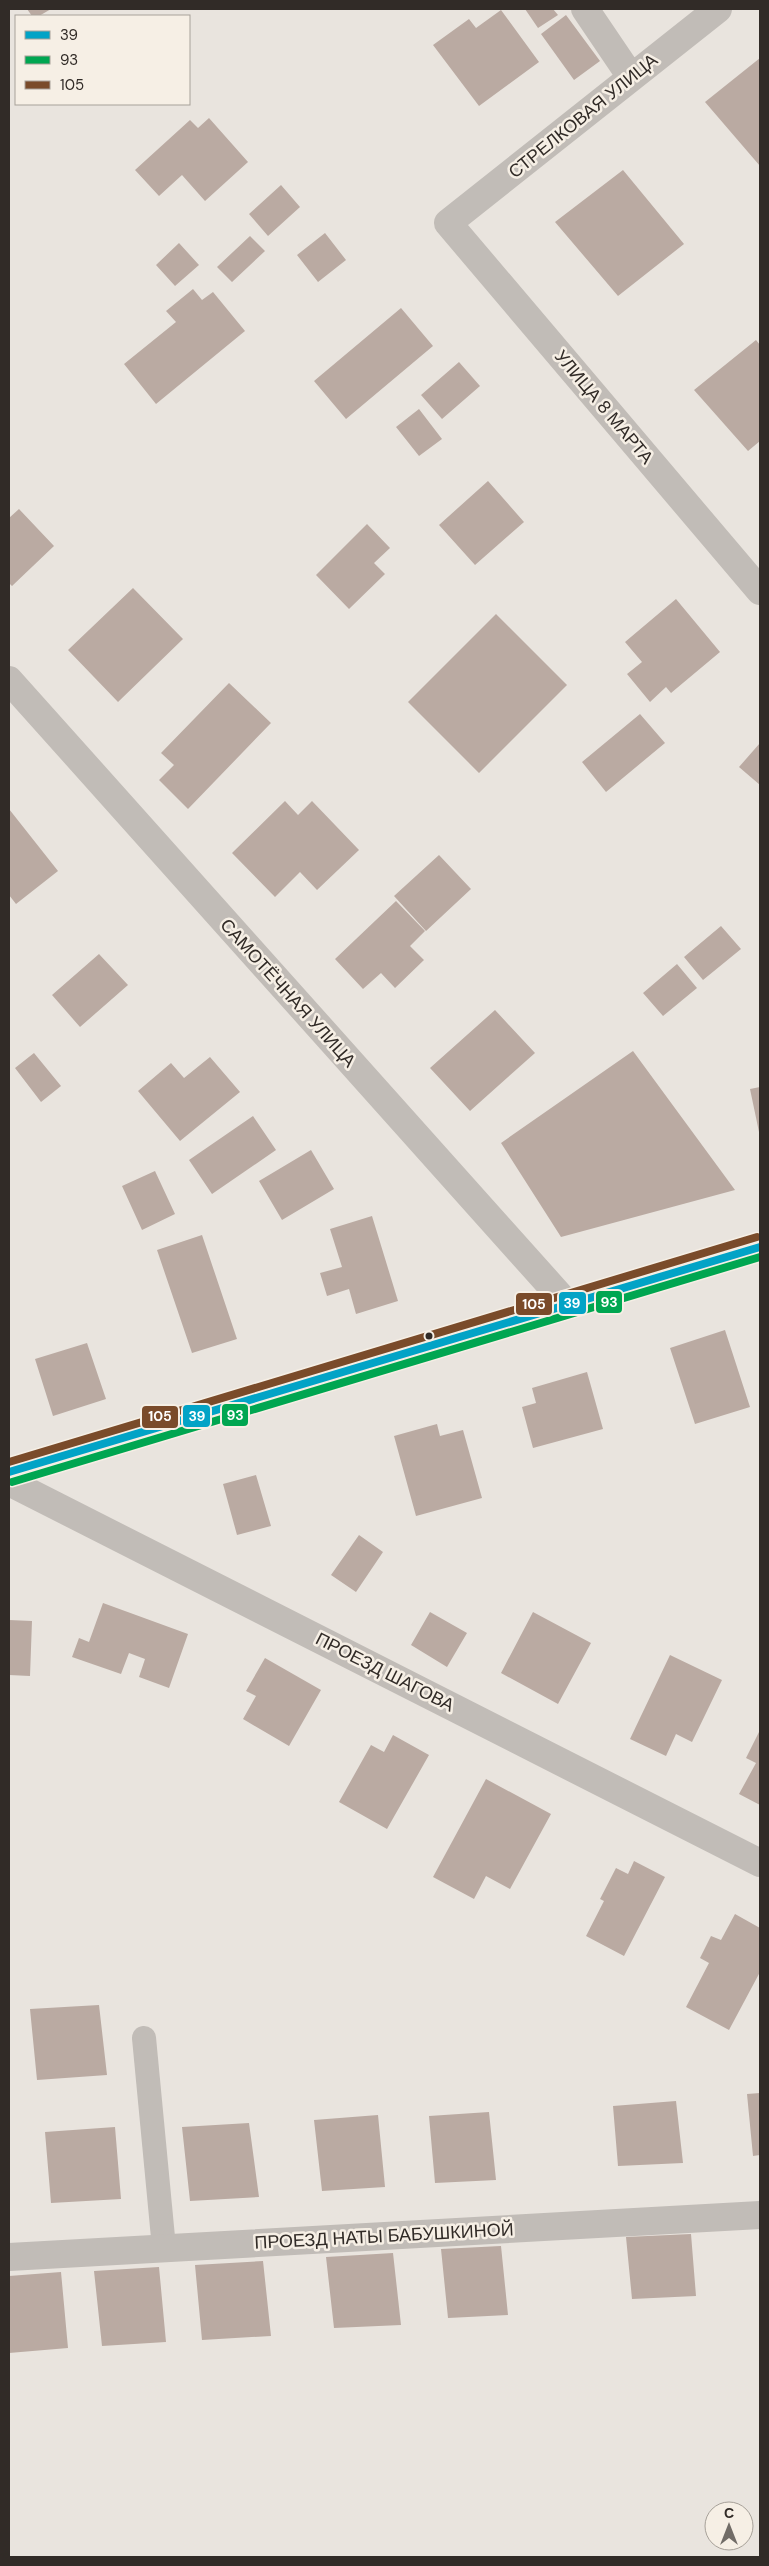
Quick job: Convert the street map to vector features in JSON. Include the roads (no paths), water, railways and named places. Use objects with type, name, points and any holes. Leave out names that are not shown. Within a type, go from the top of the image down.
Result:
[{"type":"main road","points":[[9,1472],[760,1248]]},
{"type":"street","points":[[585,9],[632,77]]},
{"type":"street","name":"СТРЕЛКОВАЯ УЛИЦА","points":[[448,223],[718,9]]},
{"type":"street","name":"УЛИЦА 8 МАРТА","points":[[448,223],[760,591]]},
{"type":"street","name":"САМОТЁЧНАЯ УЛИЦА","points":[[9,680],[568,1306]]},
{"type":"street","name":"ПРОЕЗД ШАГОВА","points":[[9,1482],[760,1863]]},
{"type":"street","name":"ПРОЕЗД НАТЫ БАБУШКИНОЙ","points":[[9,2257],[760,2215]]},
{"type":"lane","points":[[144,2038],[164,2248]]}]
